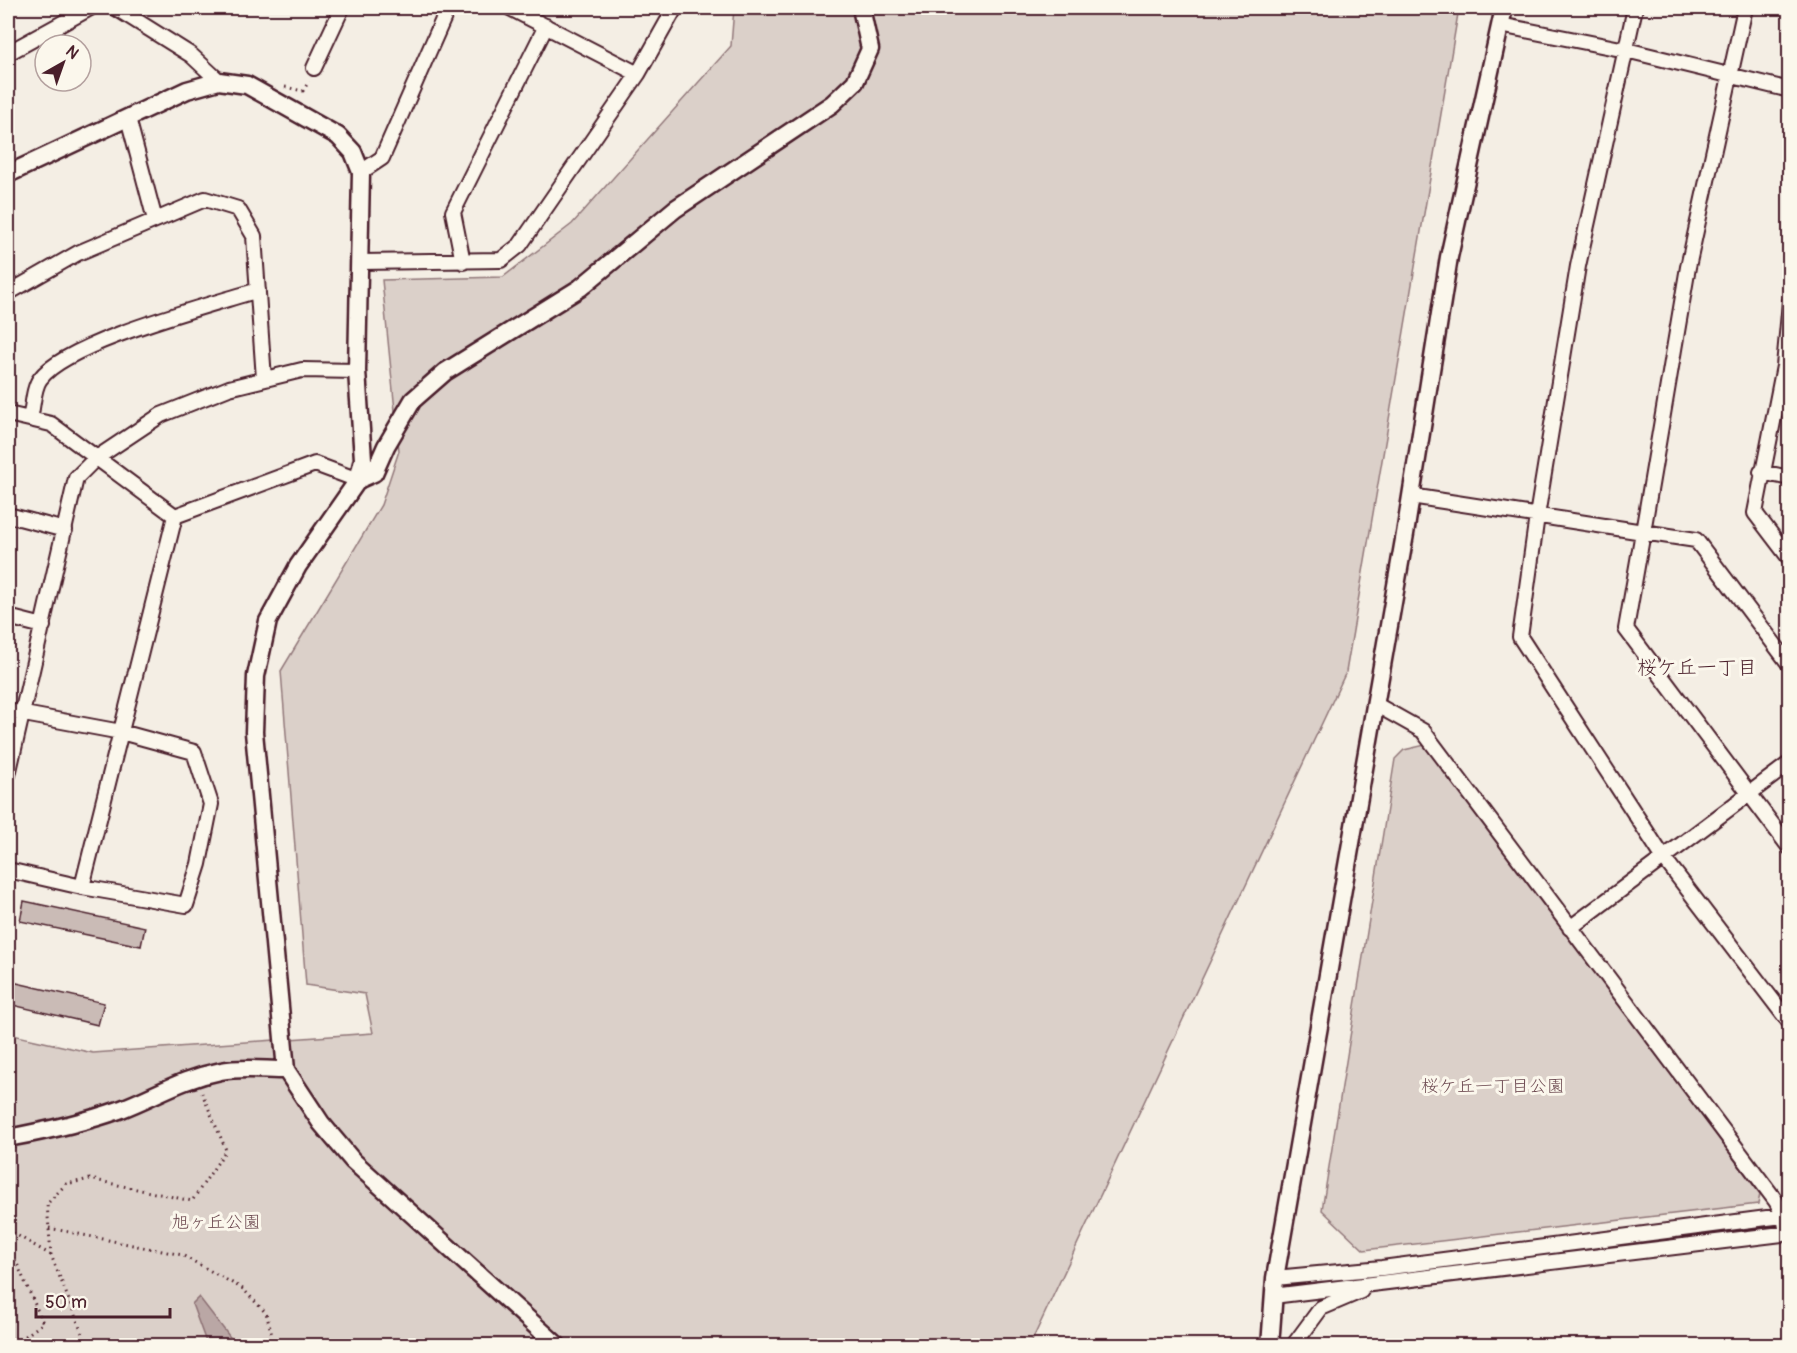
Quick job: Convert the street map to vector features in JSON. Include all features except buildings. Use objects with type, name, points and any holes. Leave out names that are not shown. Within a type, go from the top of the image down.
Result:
[{"type":"street","points":[[8,53],[90,8]]},
{"type":"street","points":[[116,8],[191,55],[219,81]]},
{"type":"street","points":[[314,68],[342,8]]},
{"type":"street","points":[[362,172],[382,158],[448,8]]},
{"type":"street","points":[[510,8],[638,75]]},
{"type":"street","points":[[361,262],[501,260],[520,245],[638,75],[675,8]]},
{"type":"street","points":[[175,516],[315,464],[358,480],[374,474],[386,446],[413,400],[445,372],[580,288],[675,209],[832,104],[855,82],[870,49],[861,8]]},
{"type":"street","points":[[1270,1346],[1275,1278],[1376,704],[1449,257],[1504,8]]},
{"type":"street","points":[[1635,8],[1578,266],[1536,516],[1520,637],[1663,857],[1790,1023]]},
{"type":"street","points":[[1745,8],[1688,267],[1626,629],[1790,848]]},
{"type":"street","points":[[1500,25],[1626,50],[1790,90]]},
{"type":"street","points":[[463,262],[453,212],[546,26]]},
{"type":"street","points":[[8,174],[187,90],[219,81],[246,85],[279,101],[338,136],[353,152],[362,172],[357,371],[363,459],[358,480],[298,566],[268,621],[256,676],[254,732],[286,1070],[321,1123],[353,1161],[558,1346]]},
{"type":"street","points":[[128,118],[155,220]]},
{"type":"street","points":[[8,293],[78,253],[205,199],[238,208],[254,236],[264,380]]},
{"type":"street","points":[[30,419],[39,380],[60,360],[149,324],[258,290]]},
{"type":"street","points":[[1790,302],[1787,367],[1761,472],[1755,513],[1790,559]]},
{"type":"street","points":[[8,775],[76,478],[95,459],[161,415],[229,388],[302,370],[357,371]]},
{"type":"street","points":[[8,414],[51,424],[95,459],[175,516]]},
{"type":"street","points":[[1761,472],[1790,478]]},
{"type":"street","points":[[1411,496],[1696,540],[1790,665]]},
{"type":"street","points":[[8,515],[65,530]]},
{"type":"street","points":[[82,887],[175,516]]},
{"type":"street","points":[[8,617],[43,626]]},
{"type":"street","points":[[1273,1296],[1788,1233],[1787,1216],[1423,731],[1376,704]]},
{"type":"street","points":[[8,711],[121,732],[194,752],[211,804],[199,864],[186,905],[82,887],[8,870]]},
{"type":"street","points":[[1570,928],[1790,763]]},
{"type":"street","points":[[8,1138],[55,1129],[120,1110],[182,1080],[224,1070],[286,1070]]},
{"type":"street","points":[[1275,1278],[1382,1268],[1787,1216]]},
{"type":"street","points":[[1293,1346],[1321,1308],[1350,1294],[1389,1283]]},
{"type":"path","points":[[279,101],[286,86],[303,92],[314,68]]},
{"type":"path","points":[[67,1346],[84,1338],[51,1255],[47,1204],[66,1184],[90,1179],[192,1200],[226,1150],[196,1077]]},
{"type":"path","points":[[49,1228],[182,1255],[243,1289],[266,1313],[274,1346]]},
{"type":"path","points":[[8,1230],[51,1255]]},
{"type":"path","points":[[8,1243],[43,1323],[12,1346]]},
{"type":"green space","name":"旭ヶ丘公園","points":[[734,8],[1459,8],[1346,672],[1030,1345],[8,1346],[8,1034],[93,1053],[373,1033],[365,994],[306,985],[281,671],[381,505],[399,451],[382,280],[503,277],[572,224],[731,46]]},
{"type":"green space","name":"桜ケ丘一丁目公園","points":[[1425,745],[1760,1194],[1758,1204],[1364,1250],[1322,1210],[1395,759],[1404,750]]},
{"type":"shaded area","points":[[199,1297],[236,1345],[204,1345],[206,1342],[192,1304]]},
{"type":"district","name":"桜ケ丘一丁目","points":[[1697,667]]}]
